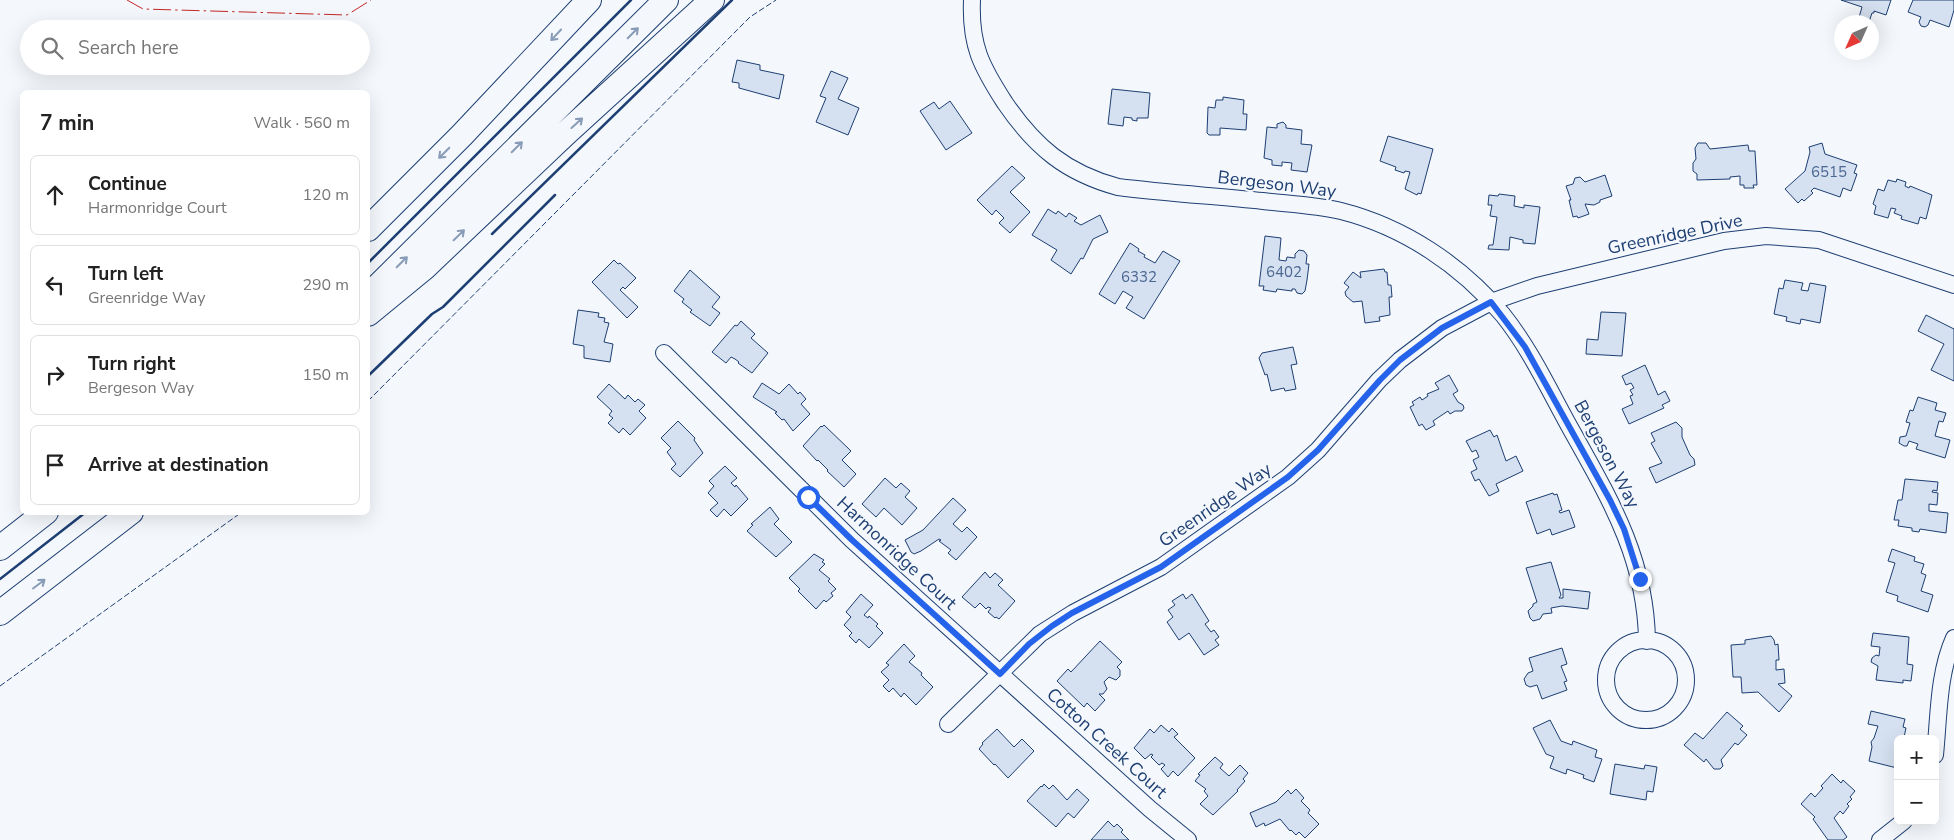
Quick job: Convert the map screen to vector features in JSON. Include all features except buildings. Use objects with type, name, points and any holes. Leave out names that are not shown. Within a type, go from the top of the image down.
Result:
[{"type":"highway","points":[[370,227],[462,135],[589,0]]},
{"type":"highway","points":[[370,294],[666,0]]},
{"type":"highway","points":[[370,312],[424,268],[565,134],[712,0]]},
{"type":"highway","points":[[0,548],[42,515]]},
{"type":"highway","points":[[0,613],[127,515]]},
{"type":"street","name":"Bergeson Way","points":[[972,0],[972,31],[979,58],[987,76],[1030,136],[1061,163],[1092,179],[1118,187],[1317,206],[1370,220],[1396,231],[1434,252],[1460,271],[1491,302],[1525,347],[1614,507],[1640,579],[1647,641]]},
{"type":"street","name":"Greenridge Drive","points":[[1491,302],[1546,284],[1724,241],[1766,236],[1819,240],[1954,285]]},
{"type":"street","name":"Greenridge Way","points":[[948,724],[1029,644],[1052,626],[1072,613],[1161,567],[1288,477],[1318,450],[1400,360],[1442,328],[1491,302]]},
{"type":"street","name":"Harmonridge Court","points":[[664,353],[852,540],[1000,674]]},
{"type":"street","points":[[1937,735],[1943,674],[1947,655],[1954,638]]},
{"type":"street","points":[[1647,641],[1657,642],[1672,650],[1684,666],[1686,679],[1683,696],[1675,708],[1661,717],[1648,720],[1630,717],[1617,708],[1610,696],[1606,683],[1609,666],[1619,651],[1634,642],[1647,641]]},
{"type":"street","name":"Cotton Creek Court","points":[[1000,674],[1150,809],[1188,840]]},
{"type":"street","points":[[1880,840],[1899,825]]},
{"type":"fence","points":[[370,399],[750,17],[776,0]]},
{"type":"fence","points":[[0,686],[238,515]]},
{"type":"wall","points":[[370,261],[631,0]]},
{"type":"wall","points":[[492,234],[732,0]]},
{"type":"wall","points":[[370,374],[432,314],[443,307],[555,195]]},
{"type":"wall","points":[[0,579],[82,515]]},
{"type":"power","points":[[127,0],[143,9],[347,15],[371,0]]},
{"type":"route","points":[[808,497],[852,540],[1000,674],[1040,634],[1072,613],[1149,574],[1174,559],[1288,477],[1318,450],[1400,360],[1434,333],[1491,302],[1516,332],[1614,507],[1624,529],[1640,579]]}]
